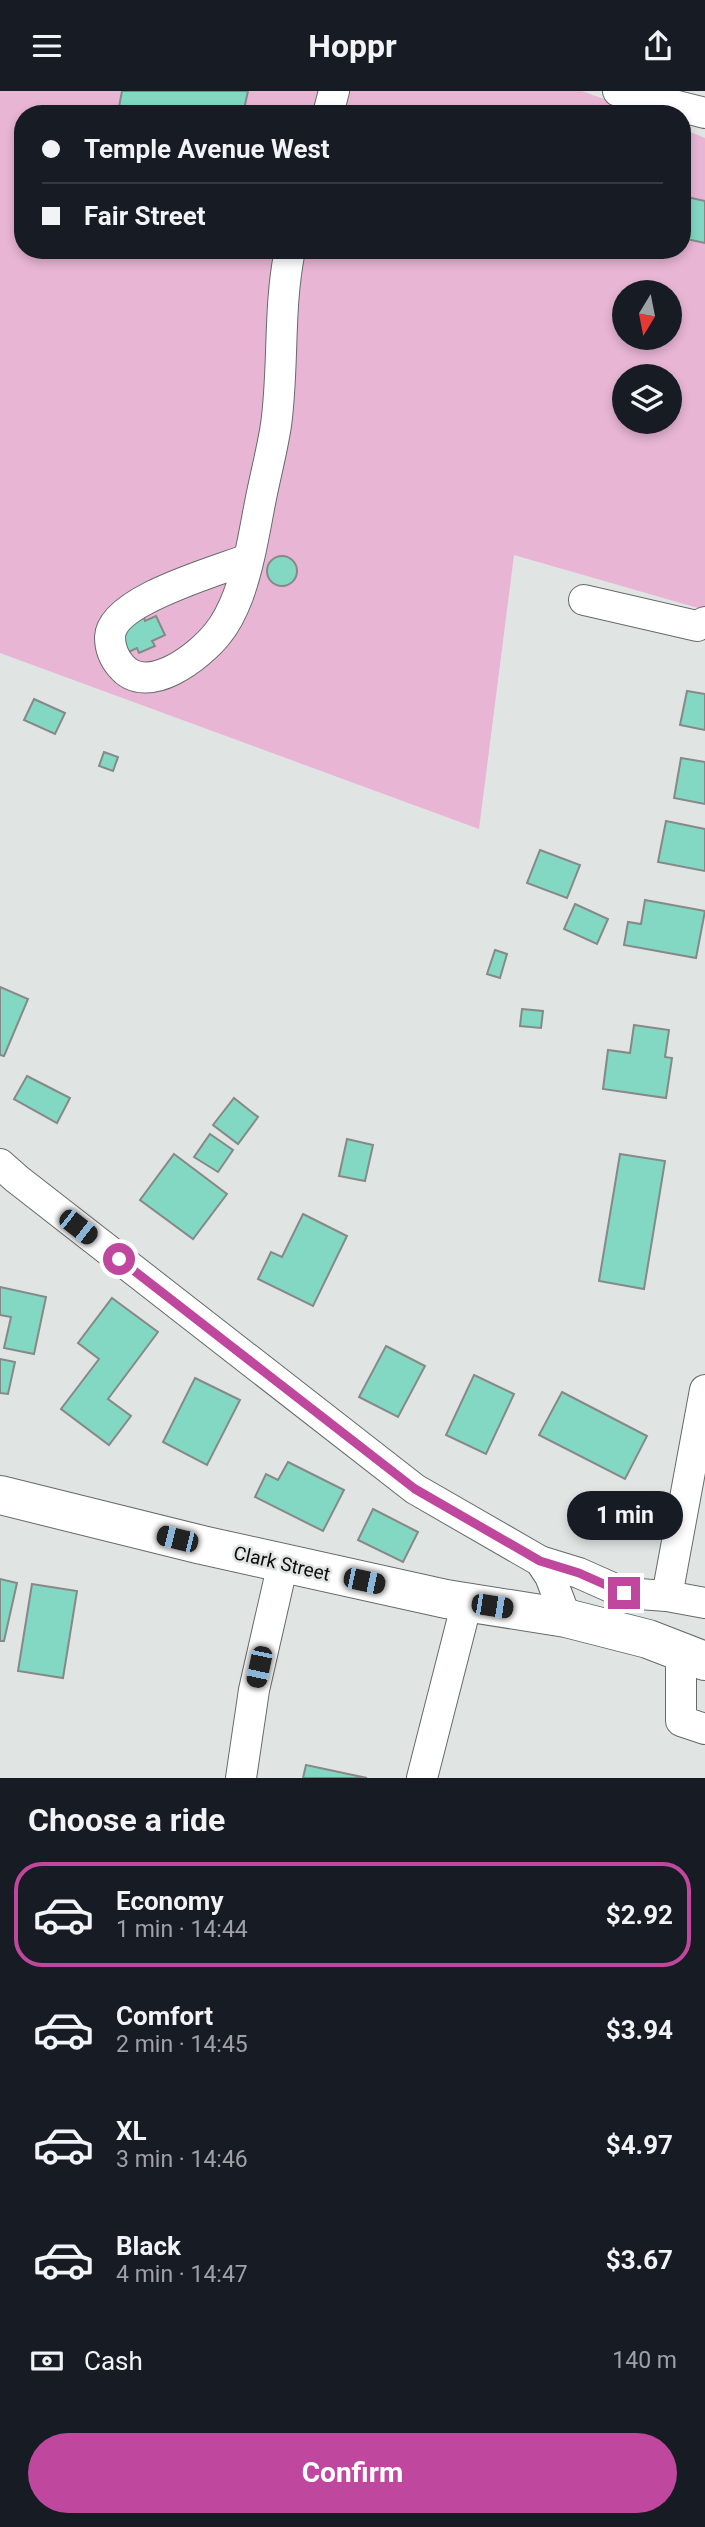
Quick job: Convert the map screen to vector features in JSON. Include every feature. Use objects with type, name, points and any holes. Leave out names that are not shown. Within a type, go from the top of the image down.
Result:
[{"type":"main road","name":"Clark Street","points":[[0,1495],[283,1563],[467,1602],[566,1618],[648,1639],[693,1656]]},
{"type":"street","points":[[618,91],[673,105]]},
{"type":"street","points":[[248,559],[150,597],[127,611],[114,623],[110,634],[111,647],[124,671],[136,677],[158,676],[182,665],[222,628],[233,608],[248,559],[276,425],[288,259]]},
{"type":"street","points":[[584,600],[697,626],[705,622]]},
{"type":"street","points":[[0,1164],[319,1417],[415,1489],[540,1561],[579,1573],[624,1593],[667,1596],[705,1603]]},
{"type":"street","points":[[667,1596],[705,1390]]},
{"type":"street","points":[[540,1561],[550,1576],[566,1618]]},
{"type":"street","points":[[241,1778],[254,1690],[283,1563]]},
{"type":"street","points":[[422,1778],[467,1602]]},
{"type":"street","points":[[693,1656],[681,1721],[705,1729]]},
{"type":"shaded area","points":[[0,91],[582,91],[620,105],[14,105],[14,259],[691,259],[691,132],[705,138],[705,610],[514,555],[479,829],[0,653]]},
{"type":"building","points":[[122,91],[248,91],[245,105],[119,105]]},
{"type":"building","points":[[691,198],[705,201],[705,243],[691,240]]},
{"type":"building","points":[[282,556],[288,557],[296,565],[296,577],[288,585],[282,586],[276,585],[268,577],[267,571],[268,565],[276,557]]},
{"type":"building","points":[[143,615],[145,621],[156,616],[165,635],[152,641],[155,646],[139,653],[137,648],[124,654],[115,634]]},
{"type":"building","points":[[687,691],[705,694],[705,730],[680,725]]},
{"type":"building","points":[[34,699],[65,713],[55,734],[24,720]]},
{"type":"building","points":[[104,752],[118,757],[113,771],[99,766]]},
{"type":"building","points":[[681,758],[705,762],[705,804],[674,798]]},
{"type":"building","points":[[666,821],[705,829],[705,871],[658,862]]},
{"type":"building","points":[[540,850],[580,865],[567,898],[527,883]]},
{"type":"building","points":[[645,900],[705,911],[696,958],[624,945],[628,922],[641,924]]},
{"type":"building","points":[[575,904],[608,919],[597,944],[564,929]]},
{"type":"building","points":[[495,950],[507,954],[500,978],[487,974]]},
{"type":"building","points":[[0,987],[28,999],[4,1056],[0,1055]]},
{"type":"building","points":[[522,1009],[543,1011],[541,1028],[520,1026]]},
{"type":"building","points":[[634,1025],[669,1030],[665,1057],[672,1058],[666,1098],[603,1089],[608,1050],[630,1053]]},
{"type":"building","points":[[27,1076],[70,1098],[57,1123],[14,1099]]},
{"type":"building","points":[[234,1098],[258,1117],[238,1144],[213,1125]]},
{"type":"building","points":[[210,1134],[233,1150],[218,1172],[194,1157]]},
{"type":"building","points":[[347,1139],[373,1145],[365,1181],[339,1176]]},
{"type":"building","points":[[174,1154],[227,1194],[193,1239],[140,1200]]},
{"type":"building","points":[[620,1154],[665,1161],[644,1289],[599,1281]]},
{"type":"building","points":[[303,1214],[347,1236],[313,1306],[258,1279],[271,1252],[282,1257]]},
{"type":"building","points":[[0,1287],[46,1297],[34,1354],[4,1348],[11,1317],[0,1315]]},
{"type":"building","points":[[112,1298],[158,1332],[108,1399],[131,1416],[109,1445],[61,1409],[99,1359],[78,1343]]},
{"type":"building","points":[[386,1346],[425,1366],[398,1417],[359,1397]]},
{"type":"building","points":[[0,1359],[15,1362],[8,1394],[0,1393]]},
{"type":"building","points":[[474,1375],[514,1394],[486,1454],[446,1435]]},
{"type":"building","points":[[195,1378],[240,1400],[207,1465],[163,1442]]},
{"type":"building","points":[[562,1392],[647,1436],[625,1479],[539,1435]]},
{"type":"building","points":[[288,1462],[344,1490],[323,1531],[255,1497],[266,1474],[278,1480]]},
{"type":"building","points":[[373,1509],[418,1532],[403,1562],[358,1540]]},
{"type":"building","points":[[0,1579],[17,1583],[4,1641],[0,1641]]},
{"type":"building","points":[[32,1584],[77,1591],[63,1678],[18,1671]]},
{"type":"building","points":[[306,1765],[367,1778],[303,1778]]},
{"type":"route","points":[[119,1259],[415,1489],[540,1561],[579,1573],[624,1593]]}]
